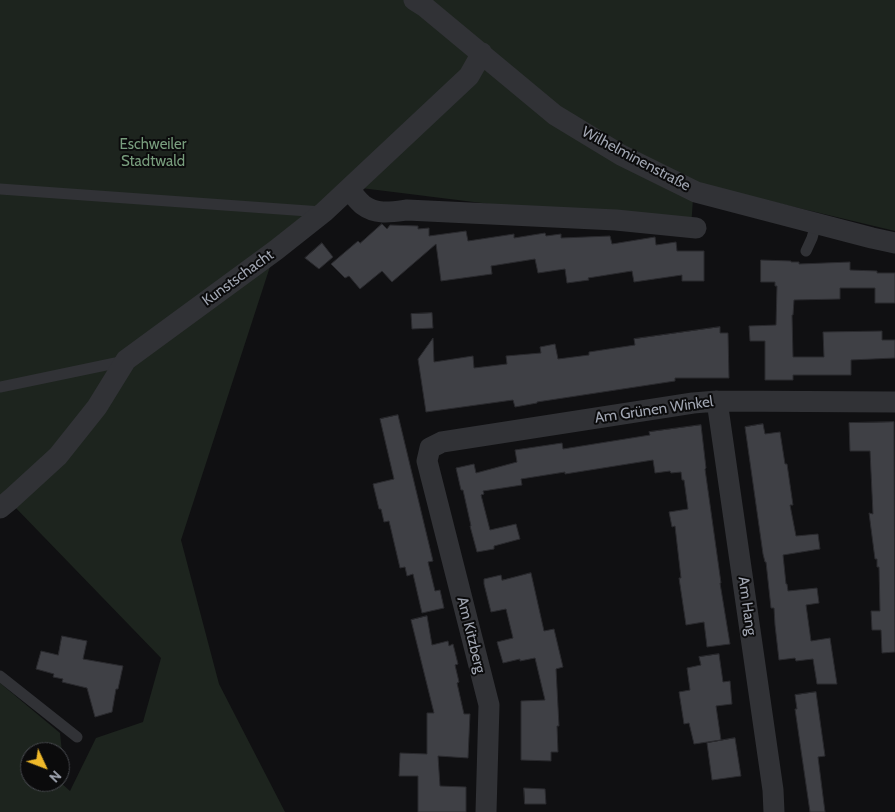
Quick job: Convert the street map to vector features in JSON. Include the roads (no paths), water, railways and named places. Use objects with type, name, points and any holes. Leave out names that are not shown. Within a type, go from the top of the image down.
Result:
[{"type":"street","name":"Wilhelminenstraße","points":[[414,0],[482,53],[556,115],[621,155],[696,192],[895,243]]},
{"type":"street","name":"Kunstschacht","points":[[0,508],[58,456],[97,407],[126,360],[276,250],[324,212],[469,76],[482,53]]},
{"type":"street","points":[[349,190],[364,205],[374,211],[407,210],[616,220],[696,228]]},
{"type":"street","name":"Am Grünen Winkel","points":[[427,462],[430,448],[442,442],[693,403],[717,401],[895,402]]},
{"type":"street","name":"Am Hang","points":[[717,401],[773,790],[774,812]]},
{"type":"street","name":"Am Kitzberg","points":[[427,462],[489,705],[486,812]]},
{"type":"lane","points":[[0,189],[324,212]]},
{"type":"lane","points":[[806,250],[816,224]]},
{"type":"lane","points":[[0,388],[126,360]]},
{"type":"lane","points":[[0,676],[77,737]]},
{"type":"park label","name":"Eschweiler Stadtwald","points":[[153,154]]}]
